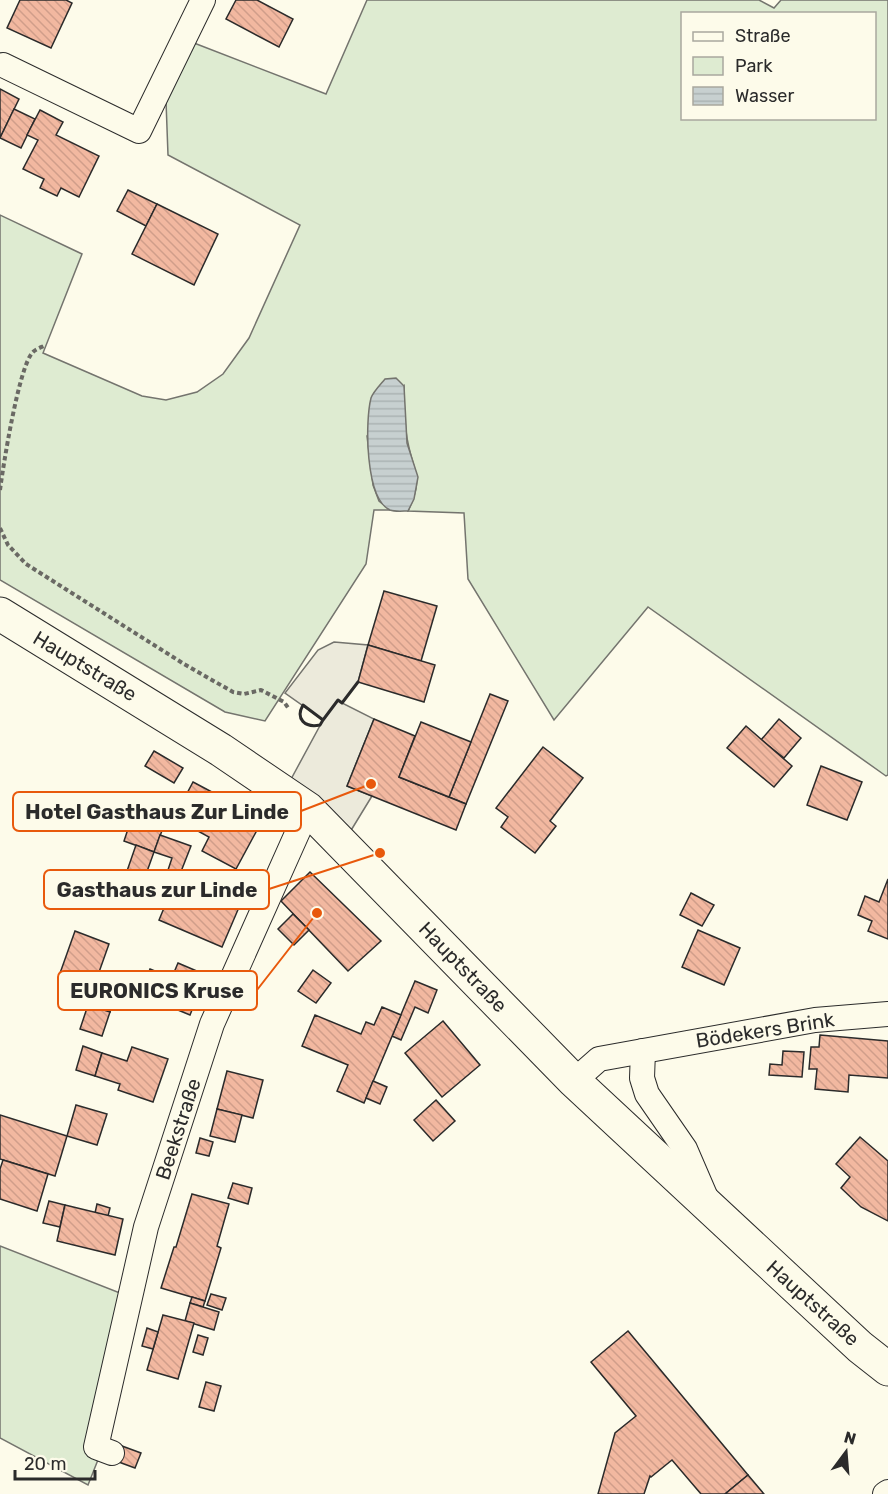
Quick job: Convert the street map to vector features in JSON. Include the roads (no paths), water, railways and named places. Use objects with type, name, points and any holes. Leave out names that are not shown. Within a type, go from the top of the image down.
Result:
[{"type":"main road","name":"Hauptstraße","points":[[0,614],[221,750],[308,809],[574,1082],[860,1347],[888,1369]]},
{"type":"street","points":[[3,65],[139,131],[203,0]]},
{"type":"street","name":"Beekstraße","points":[[112,1453],[96,1447],[146,1227],[212,1024],[308,809]]},
{"type":"street","name":"Bödekers Brink","points":[[574,1082],[599,1059],[815,1020],[888,1014]]},
{"type":"street","points":[[643,1051],[642,1078],[647,1094],[685,1149],[711,1210]]},
{"type":"water","points":[[396,378],[404,386],[407,443],[418,477],[414,499],[408,511],[392,511],[382,503],[371,476],[369,458],[368,424],[371,398],[385,379]]},
{"type":"place","name":"Hotel Gasthaus Zur Linde","points":[[371,784]]},
{"type":"place","name":"Gasthaus zur Linde","points":[[380,853]]},
{"type":"place","name":"EURONICS Kruse","points":[[317,913]]}]
